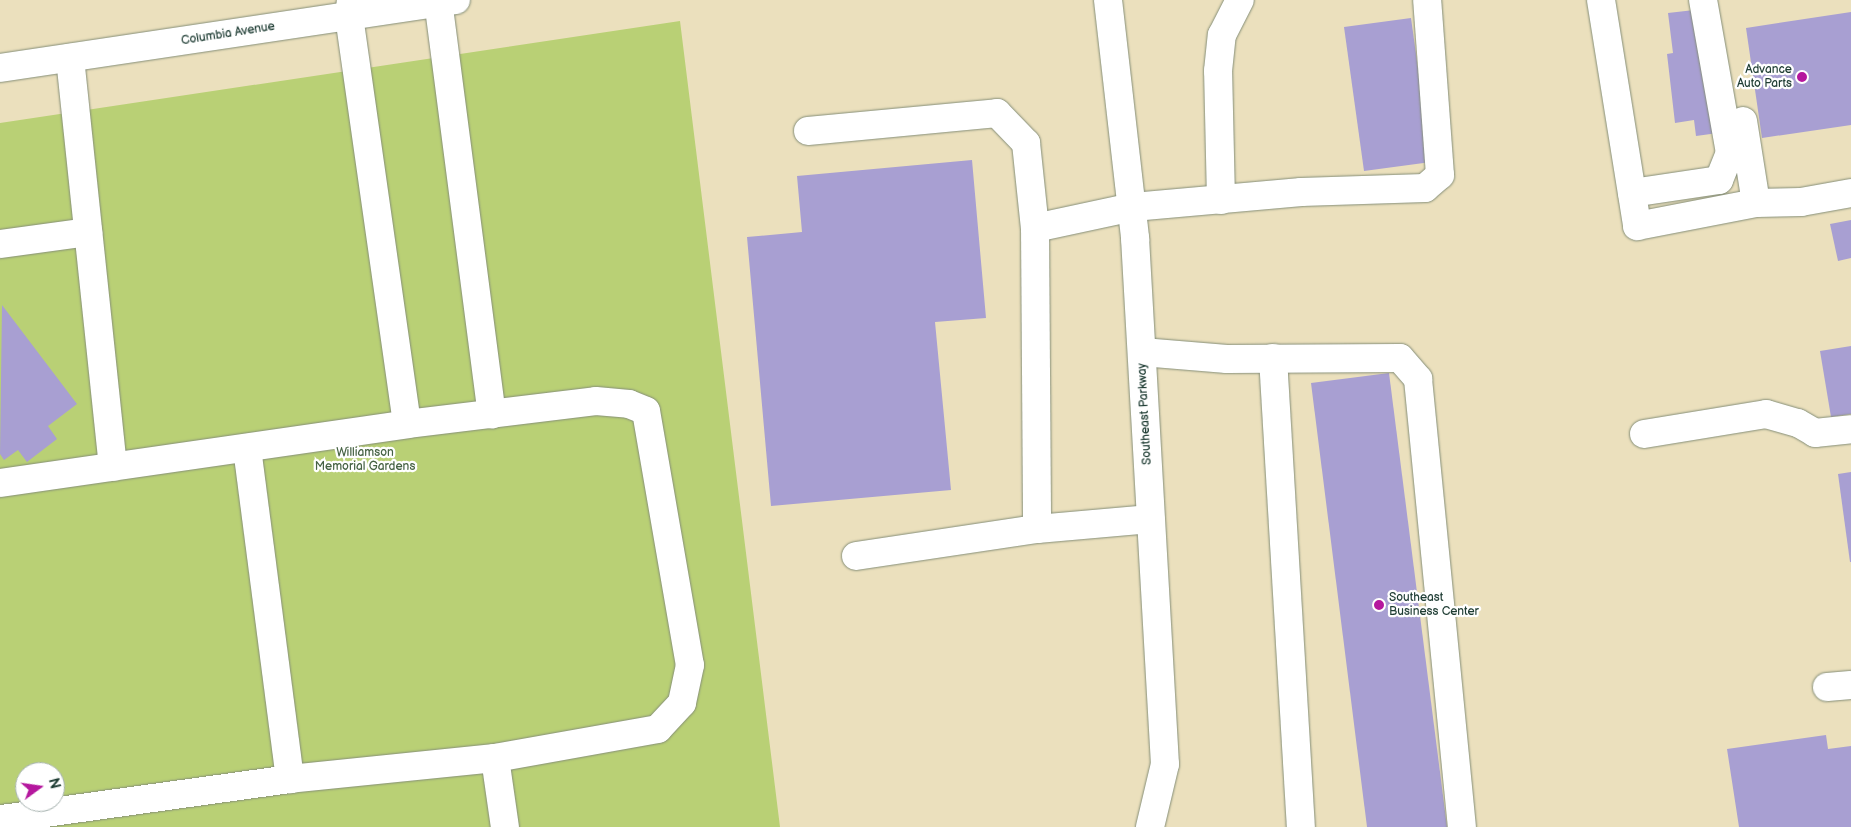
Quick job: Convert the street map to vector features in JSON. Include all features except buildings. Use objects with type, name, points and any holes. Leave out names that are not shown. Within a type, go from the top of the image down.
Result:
[{"type":"street","name":"Southeast Parkway","points":[[1108,0],[1133,207],[1165,764],[1150,827]]},
{"type":"street","points":[[1221,200],[1218,71],[1222,35],[1240,0]]},
{"type":"street","points":[[1035,228],[1133,207],[1301,192],[1426,188],[1436,181],[1440,175],[1427,0]]},
{"type":"street","points":[[1600,0],[1637,226],[1756,204],[1801,202],[1851,193]]},
{"type":"street","points":[[1632,193],[1719,180],[1730,153],[1704,0]]},
{"type":"street","points":[[1722,0],[1756,204]]},
{"type":"street","points":[[444,1],[492,414]]},
{"type":"street","name":"Columbia Avenue","points":[[0,68],[70,58],[350,8],[444,1]]},
{"type":"street","points":[[350,8],[407,424]]},
{"type":"street","points":[[70,58],[113,467]]},
{"type":"street","points":[[808,131],[998,113],[1026,142],[1035,228],[1037,529]]},
{"type":"street","points":[[0,244],[88,232]]},
{"type":"street","points":[[1142,352],[1227,359],[1400,358],[1418,379],[1462,827]]},
{"type":"street","points":[[1273,358],[1301,827]]},
{"type":"street","points":[[0,483],[407,424],[596,401],[629,404],[646,411],[690,665],[682,703],[658,729],[495,758],[290,779],[0,819]]},
{"type":"street","points":[[1644,434],[1766,414],[1798,423],[1816,433],[1851,428]]},
{"type":"street","points":[[247,448],[290,779]]},
{"type":"street","points":[[856,556],[1037,529],[1151,519]]},
{"type":"street","points":[[495,758],[506,827]]},
{"type":"green space","name":"Williamson Memorial Gardens","points":[[680,21],[780,827],[0,827],[0,123]]},
{"type":"place","name":"Advance Auto Parts","points":[[1802,77]]},
{"type":"place","name":"Southeast Business Center","points":[[1379,605]]}]
